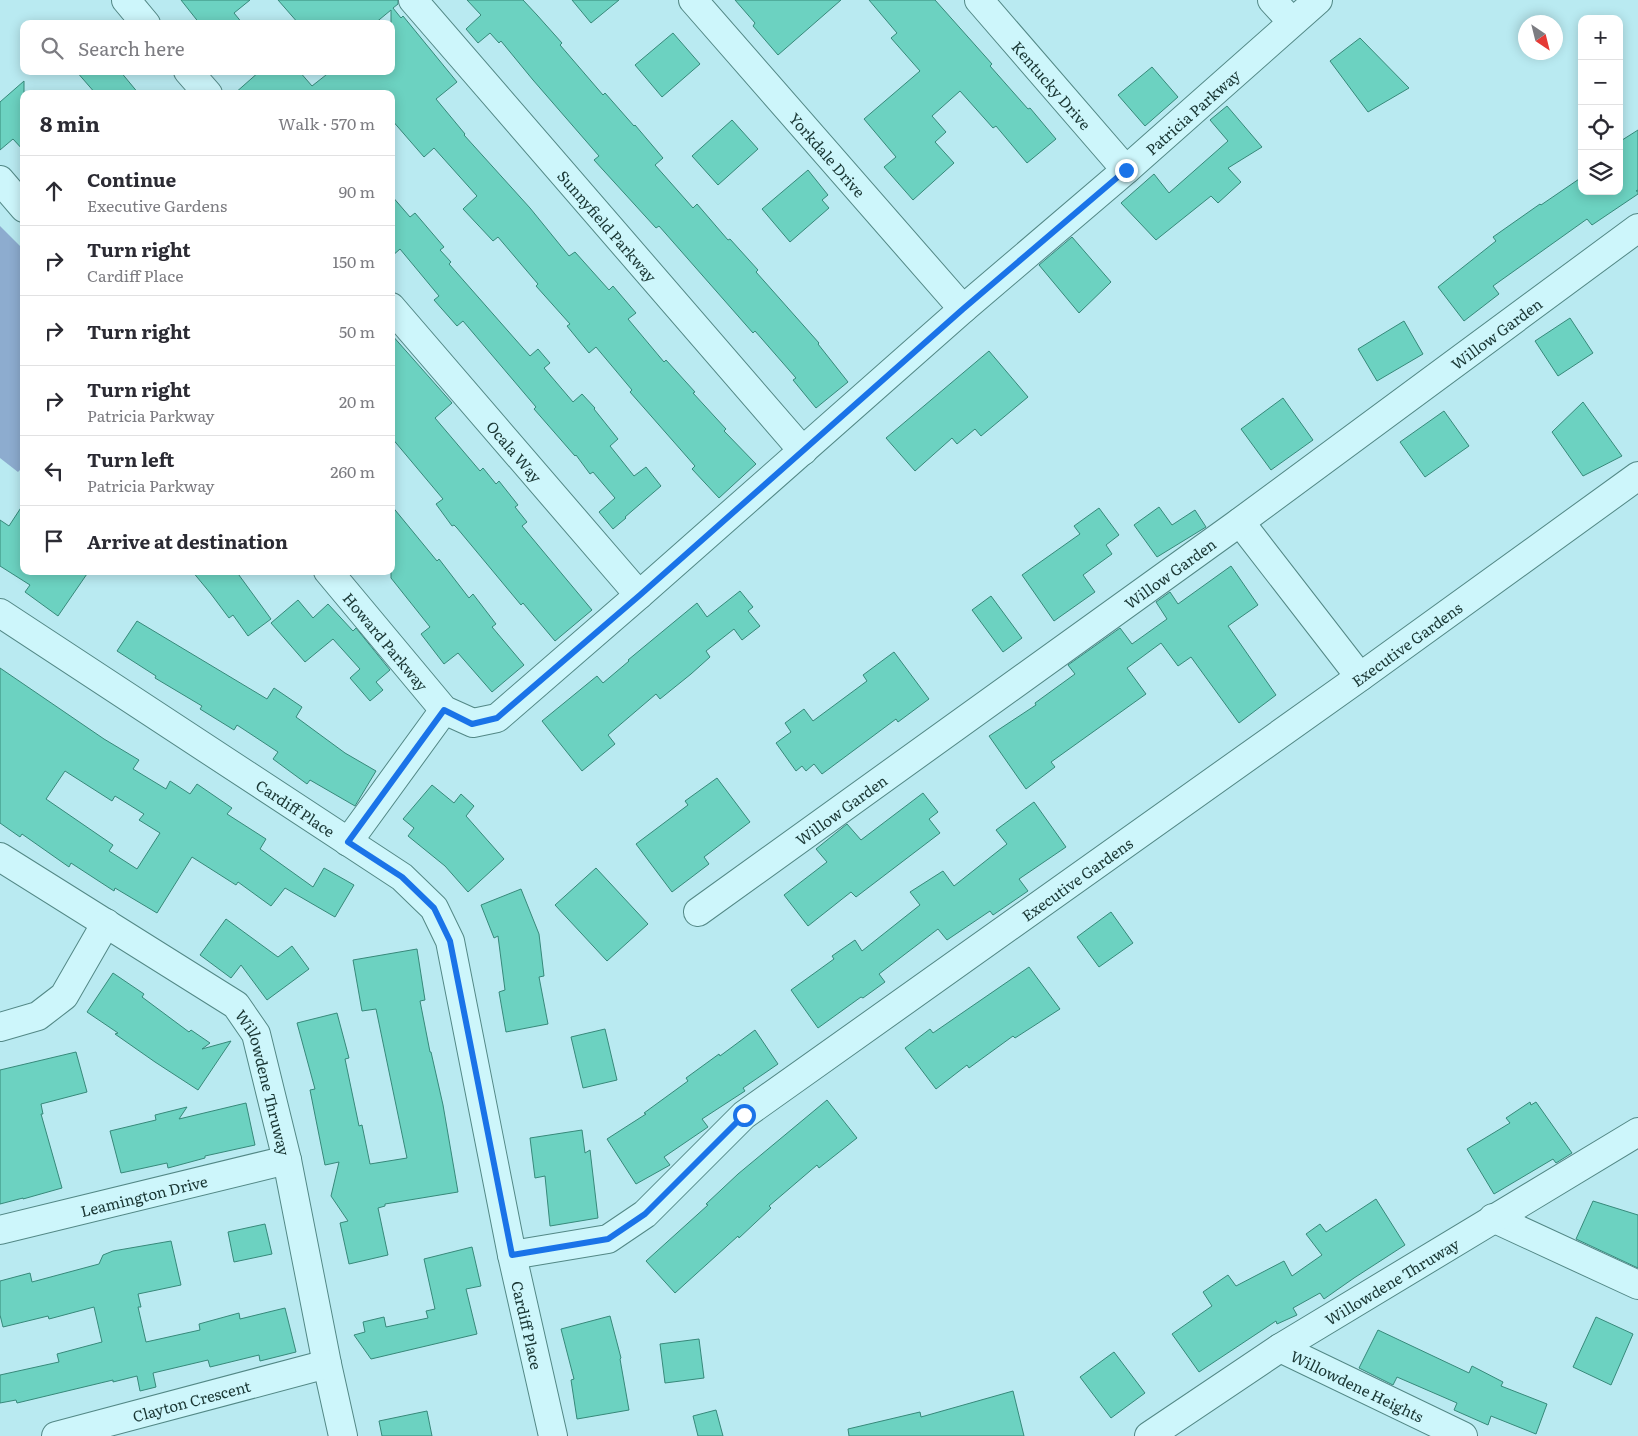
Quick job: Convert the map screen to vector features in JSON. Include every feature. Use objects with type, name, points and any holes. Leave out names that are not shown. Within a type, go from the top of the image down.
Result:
[{"type":"street","points":[[126,0],[143,20]]},
{"type":"street","name":"Sunnyfield Parkway","points":[[413,0],[803,452]]},
{"type":"street","name":"Yorkdale Drive","points":[[693,0],[963,309]]},
{"type":"street","name":"Kentucky Drive","points":[[979,0],[1126,170]]},
{"type":"street","points":[[1272,0],[1292,22]]},
{"type":"street","name":"Patricia Parkway","points":[[444,710],[472,724],[497,718],[803,452],[963,309],[1126,170],[1318,0]]},
{"type":"street","points":[[191,75],[205,90]]},
{"type":"street","points":[[0,180],[20,203]]},
{"type":"street","name":"Willow Garden","points":[[698,912],[1240,522],[1638,228]]},
{"type":"street","name":"Ocala Way","points":[[395,312],[640,595]]},
{"type":"street","name":"Executive Gardens","points":[[512,1255],[608,1239],[645,1214],[744,1115],[1360,677],[1638,476]]},
{"type":"street","points":[[1240,522],[1360,677]]},
{"type":"street","name":"Howard Parkway","points":[[331,575],[444,710]]},
{"type":"street","name":"Cardiff Place","points":[[0,613],[402,877],[434,908],[450,941],[512,1255],[553,1436]]},
{"type":"street","points":[[348,842],[444,710]]},
{"type":"street","name":"Willowdene Thruway","points":[[0,857],[236,1005],[256,1034],[287,1160],[343,1436]]},
{"type":"street","points":[[0,1027],[38,1016],[64,996],[106,922]]},
{"type":"street","name":"Willowdene Thruway","points":[[1149,1436],[1280,1348],[1638,1132]]},
{"type":"street","name":"Leamington Drive","points":[[0,1230],[287,1160]]},
{"type":"street","points":[[1493,1218],[1638,1285]]},
{"type":"street","name":"Willowdene Heights","points":[[1280,1348],[1463,1436]]},
{"type":"street","name":"Clayton Crescent","points":[[56,1436],[327,1364]]},
{"type":"shaded area","points":[[0,226],[20,246],[20,470],[18,472],[0,458]]},
{"type":"building","points":[[181,0],[250,0],[234,13],[240,20],[197,20]]},
{"type":"building","points":[[278,0],[398,0],[398,4],[393,8],[401,18],[403,16],[457,82],[436,99],[464,135],[530,208],[569,256],[575,252],[609,290],[613,286],[636,313],[628,319],[664,362],[666,360],[695,392],[693,393],[726,429],[724,431],[756,464],[719,498],[692,469],[695,466],[630,392],[632,390],[596,347],[589,353],[567,326],[570,324],[536,286],[538,284],[498,237],[493,241],[463,209],[477,196],[434,148],[424,157],[395,124],[395,90],[239,90],[255,75],[302,75],[312,86],[326,75],[395,75],[395,20],[391,20],[391,10],[379,20],[296,20]]},
{"type":"building","points":[[467,0],[523,0],[562,43],[560,45],[603,95],[605,93],[663,158],[655,165],[693,208],[697,204],[728,240],[730,239],[758,270],[756,272],[819,343],[848,382],[816,408],[793,380],[796,378],[755,331],[753,333],[659,226],[656,228],[594,160],[599,156],[501,41],[499,43],[490,33],[478,43],[466,29],[481,15]]},
{"type":"building","points":[[572,0],[619,0],[591,23]]},
{"type":"building","points":[[735,0],[841,0],[778,55],[753,26],[755,23]]},
{"type":"building","points":[[869,0],[935,0],[992,64],[990,66],[1028,109],[1030,108],[1056,139],[1027,163],[996,126],[993,128],[960,91],[932,116],[946,132],[935,142],[954,163],[913,200],[884,167],[896,157],[864,119],[920,71],[891,38],[897,33]]},
{"type":"building","points":[[673,33],[700,64],[662,97],[635,65]]},
{"type":"building","points":[[1360,38],[1409,88],[1368,112],[1330,61]]},
{"type":"building","points":[[1152,67],[1178,97],[1145,126],[1118,95]]},
{"type":"building","points":[[79,75],[123,75],[136,90],[93,90]]},
{"type":"building","points":[[24,81],[24,90],[20,90],[20,147],[13,139],[0,150],[0,102]]},
{"type":"building","points":[[1227,106],[1262,147],[1228,168],[1241,182],[1218,203],[1211,196],[1156,240],[1121,203],[1154,174],[1169,193],[1228,141],[1210,120]]},
{"type":"building","points":[[732,120],[758,149],[718,185],[692,156]]},
{"type":"building","points":[[1638,130],[1638,190],[1636,191],[1638,191],[1638,194],[1592,225],[1587,219],[1493,286],[1499,294],[1464,321],[1438,287],[1496,241],[1493,237],[1578,180],[1578,195],[1623,195],[1623,139]]},
{"type":"building","points":[[808,170],[828,195],[822,200],[829,208],[790,242],[762,209]]},
{"type":"building","points":[[395,200],[410,217],[415,213],[444,247],[440,250],[451,262],[449,264],[530,356],[538,349],[550,363],[544,368],[573,402],[582,394],[595,408],[618,439],[610,446],[634,476],[646,467],[661,486],[613,529],[599,512],[615,498],[593,472],[590,474],[576,455],[534,409],[536,407],[463,321],[457,326],[434,300],[439,296],[400,249],[395,253]]},
{"type":"building","points":[[1072,237],[1111,282],[1079,313],[1039,265]]},
{"type":"building","points":[[1570,318],[1593,353],[1558,376],[1535,341]]},
{"type":"building","points":[[1404,321],[1423,354],[1377,381],[1358,349]]},
{"type":"building","points":[[395,339],[452,403],[435,418],[480,471],[483,468],[496,484],[499,481],[518,505],[515,507],[527,522],[522,526],[592,610],[555,641],[523,603],[521,605],[457,528],[454,525],[452,526],[436,504],[443,499],[395,442]]},
{"type":"building","points":[[989,351],[1028,397],[981,436],[975,429],[957,444],[952,438],[915,471],[886,438]]},
{"type":"building","points":[[1283,398],[1313,440],[1271,470],[1241,429]]},
{"type":"building","points":[[1583,402],[1622,456],[1583,476],[1552,432]]},
{"type":"building","points":[[1444,411],[1469,446],[1425,477],[1400,442]]},
{"type":"building","points":[[1159,507],[1172,525],[1195,510],[1206,527],[1157,557],[1134,525]]},
{"type":"building","points":[[1099,508],[1119,535],[1106,545],[1112,554],[1083,575],[1095,592],[1054,621],[1022,575],[1080,534],[1074,526]]},
{"type":"building","points":[[20,509],[20,575],[86,575],[58,616],[25,592],[30,585],[0,566],[0,520],[9,526]]},
{"type":"building","points":[[395,510],[437,561],[439,559],[469,598],[473,594],[496,624],[492,627],[524,665],[492,692],[458,653],[444,664],[421,634],[430,627],[391,578],[391,575],[395,575]]},
{"type":"building","points":[[1231,566],[1258,605],[1228,626],[1276,695],[1239,723],[1191,657],[1178,666],[1161,643],[1127,668],[1146,694],[1051,762],[1055,767],[1026,789],[989,736],[1036,705],[1035,703],[1075,674],[1068,665],[1120,628],[1132,644],[1167,619],[1156,602],[1170,592],[1178,604]]},
{"type":"building","points":[[195,575],[239,575],[271,619],[248,636],[233,615],[229,618]]},
{"type":"building","points":[[740,591],[753,607],[748,611],[760,626],[742,640],[734,629],[706,651],[710,657],[691,674],[660,699],[656,694],[608,735],[615,744],[582,771],[542,721],[597,676],[603,683],[697,603],[707,617]]},
{"type":"building","points":[[991,596],[1022,638],[1003,652],[972,610]]},
{"type":"building","points":[[298,600],[313,618],[328,604],[353,631],[356,628],[390,670],[376,682],[383,690],[370,701],[350,678],[360,669],[333,639],[305,662],[271,623]]},
{"type":"building","points":[[137,621],[267,699],[274,688],[302,707],[296,717],[345,753],[376,771],[355,806],[310,780],[307,784],[273,759],[278,752],[237,725],[234,730],[200,709],[202,706],[155,678],[156,676],[117,651]]},
{"type":"building","points":[[894,652],[929,699],[898,722],[896,719],[822,774],[814,764],[806,771],[802,766],[796,771],[776,743],[791,732],[785,723],[804,709],[813,721],[867,681],[863,675]]},
{"type":"building","points":[[0,668],[104,739],[139,760],[133,769],[166,789],[170,781],[190,794],[197,784],[232,808],[227,814],[266,839],[260,849],[313,887],[324,868],[354,885],[335,917],[285,888],[271,906],[238,882],[236,885],[192,857],[157,913],[115,888],[114,891],[71,863],[69,867],[22,834],[20,837],[0,823]],"holes":[[[65,771],[112,801],[115,796],[144,814],[139,820],[160,833],[137,869],[109,851],[113,845],[46,799]]]},
{"type":"building","points":[[717,778],[750,822],[704,857],[709,864],[672,892],[636,844],[688,805],[685,801]]},
{"type":"building","points":[[432,785],[454,803],[461,794],[474,806],[466,816],[504,859],[468,892],[445,866],[408,836],[414,828],[403,819]]},
{"type":"building","points":[[923,793],[938,812],[929,819],[940,833],[856,897],[851,892],[808,926],[784,895],[827,862],[816,849],[847,824],[861,840]]},
{"type":"building","points":[[1034,802],[1066,847],[1019,879],[1028,891],[993,915],[990,911],[947,940],[938,929],[879,974],[885,982],[818,1028],[791,990],[834,959],[832,956],[855,940],[862,951],[920,905],[910,892],[943,871],[954,886],[1007,844],[996,830]]},
{"type":"building","points":[[596,868],[648,924],[607,961],[555,905]]},
{"type":"building","points":[[521,889],[539,934],[544,976],[539,977],[548,1024],[506,1032],[499,992],[505,990],[498,936],[494,938],[481,905]]},
{"type":"building","points":[[1111,912],[1133,943],[1099,967],[1077,937]]},
{"type":"building","points":[[226,919],[278,957],[292,946],[309,969],[267,1000],[241,965],[231,978],[200,955]]},
{"type":"building","points":[[417,949],[425,1000],[420,1001],[443,1105],[458,1192],[385,1204],[385,1206],[378,1208],[388,1255],[349,1264],[340,1223],[348,1221],[331,1196],[339,1162],[325,1165],[310,1090],[315,1089],[297,1023],[337,1013],[349,1058],[345,1059],[359,1126],[362,1125],[370,1164],[407,1158],[376,1009],[362,1011],[353,960]]},
{"type":"building","points":[[1029,967],[1060,1009],[1015,1038],[1013,1036],[969,1068],[967,1065],[936,1089],[905,1048],[930,1029],[933,1033]]},
{"type":"building","points":[[113,973],[144,994],[142,997],[189,1032],[191,1030],[210,1043],[202,1049],[231,1041],[198,1090],[115,1034],[118,1033],[87,1012]]},
{"type":"building","points":[[605,1029],[617,1080],[583,1088],[571,1037]]},
{"type":"building","points":[[755,1030],[778,1064],[743,1088],[745,1091],[702,1119],[708,1127],[664,1157],[670,1165],[636,1184],[607,1139],[646,1114],[644,1113],[688,1081],[686,1078]]},
{"type":"building","points":[[76,1052],[87,1092],[41,1104],[43,1114],[41,1114],[62,1188],[0,1204],[0,1070]]},
{"type":"building","points":[[827,1100],[857,1138],[819,1168],[817,1165],[769,1206],[771,1208],[739,1238],[738,1236],[675,1293],[646,1261],[708,1205],[706,1204],[738,1174]]},
{"type":"building","points":[[1530,1102],[1531,1105],[1536,1102],[1572,1153],[1556,1163],[1553,1159],[1494,1194],[1467,1149],[1510,1123],[1506,1118]]},
{"type":"building","points":[[246,1103],[255,1145],[205,1156],[205,1158],[168,1168],[167,1163],[121,1173],[110,1131],[156,1120],[155,1115],[187,1107],[179,1119]]},
{"type":"building","points":[[582,1130],[585,1153],[590,1150],[598,1218],[550,1226],[545,1176],[535,1178],[530,1138]]},
{"type":"building","points":[[1376,1199],[1405,1245],[1324,1299],[1320,1293],[1293,1308],[1297,1315],[1277,1324],[1276,1321],[1199,1372],[1172,1334],[1212,1306],[1203,1292],[1228,1275],[1236,1286],[1284,1261],[1292,1276],[1322,1255],[1306,1234],[1320,1224],[1326,1232]]},
{"type":"building","points":[[1593,1201],[1638,1215],[1638,1268],[1576,1239]]},
{"type":"building","points":[[265,1224],[272,1254],[234,1262],[228,1232]]},
{"type":"building","points":[[171,1241],[181,1285],[138,1294],[141,1307],[138,1307],[146,1342],[200,1330],[199,1324],[239,1313],[240,1319],[285,1308],[296,1352],[260,1361],[259,1355],[210,1367],[208,1360],[153,1373],[156,1387],[140,1391],[137,1376],[17,1403],[16,1400],[0,1403],[0,1375],[59,1362],[57,1354],[102,1342],[94,1307],[49,1319],[48,1316],[3,1327],[0,1315],[0,1281],[30,1273],[32,1282],[99,1264],[103,1255],[113,1251]]},
{"type":"building","points":[[472,1247],[481,1286],[466,1289],[477,1334],[371,1359],[354,1335],[365,1332],[363,1322],[384,1317],[386,1327],[428,1318],[426,1311],[435,1309],[424,1259]]},
{"type":"building","points":[[610,1316],[621,1358],[629,1410],[577,1419],[571,1380],[574,1379],[561,1329]]},
{"type":"building","points":[[1596,1317],[1633,1334],[1611,1385],[1573,1367]]},
{"type":"building","points":[[1378,1330],[1469,1373],[1472,1366],[1503,1382],[1501,1386],[1547,1404],[1536,1434],[1491,1416],[1488,1425],[1454,1410],[1457,1403],[1397,1377],[1393,1385],[1359,1368]]},
{"type":"building","points":[[699,1339],[704,1378],[665,1383],[660,1344]]},
{"type":"building","points":[[1114,1352],[1145,1393],[1111,1418],[1080,1377]]},
{"type":"building","points":[[1013,1391],[1024,1436],[849,1436],[848,1429],[920,1412],[921,1417]]},
{"type":"building","points":[[716,1410],[723,1436],[698,1436],[693,1416]]},
{"type":"building","points":[[427,1411],[432,1436],[382,1436],[379,1421]]},
{"type":"route","points":[[744,1115],[645,1214],[608,1239],[512,1255],[450,941],[434,908],[402,877],[348,842],[444,710],[472,724],[497,718],[803,452],[963,309],[1126,170]]}]
